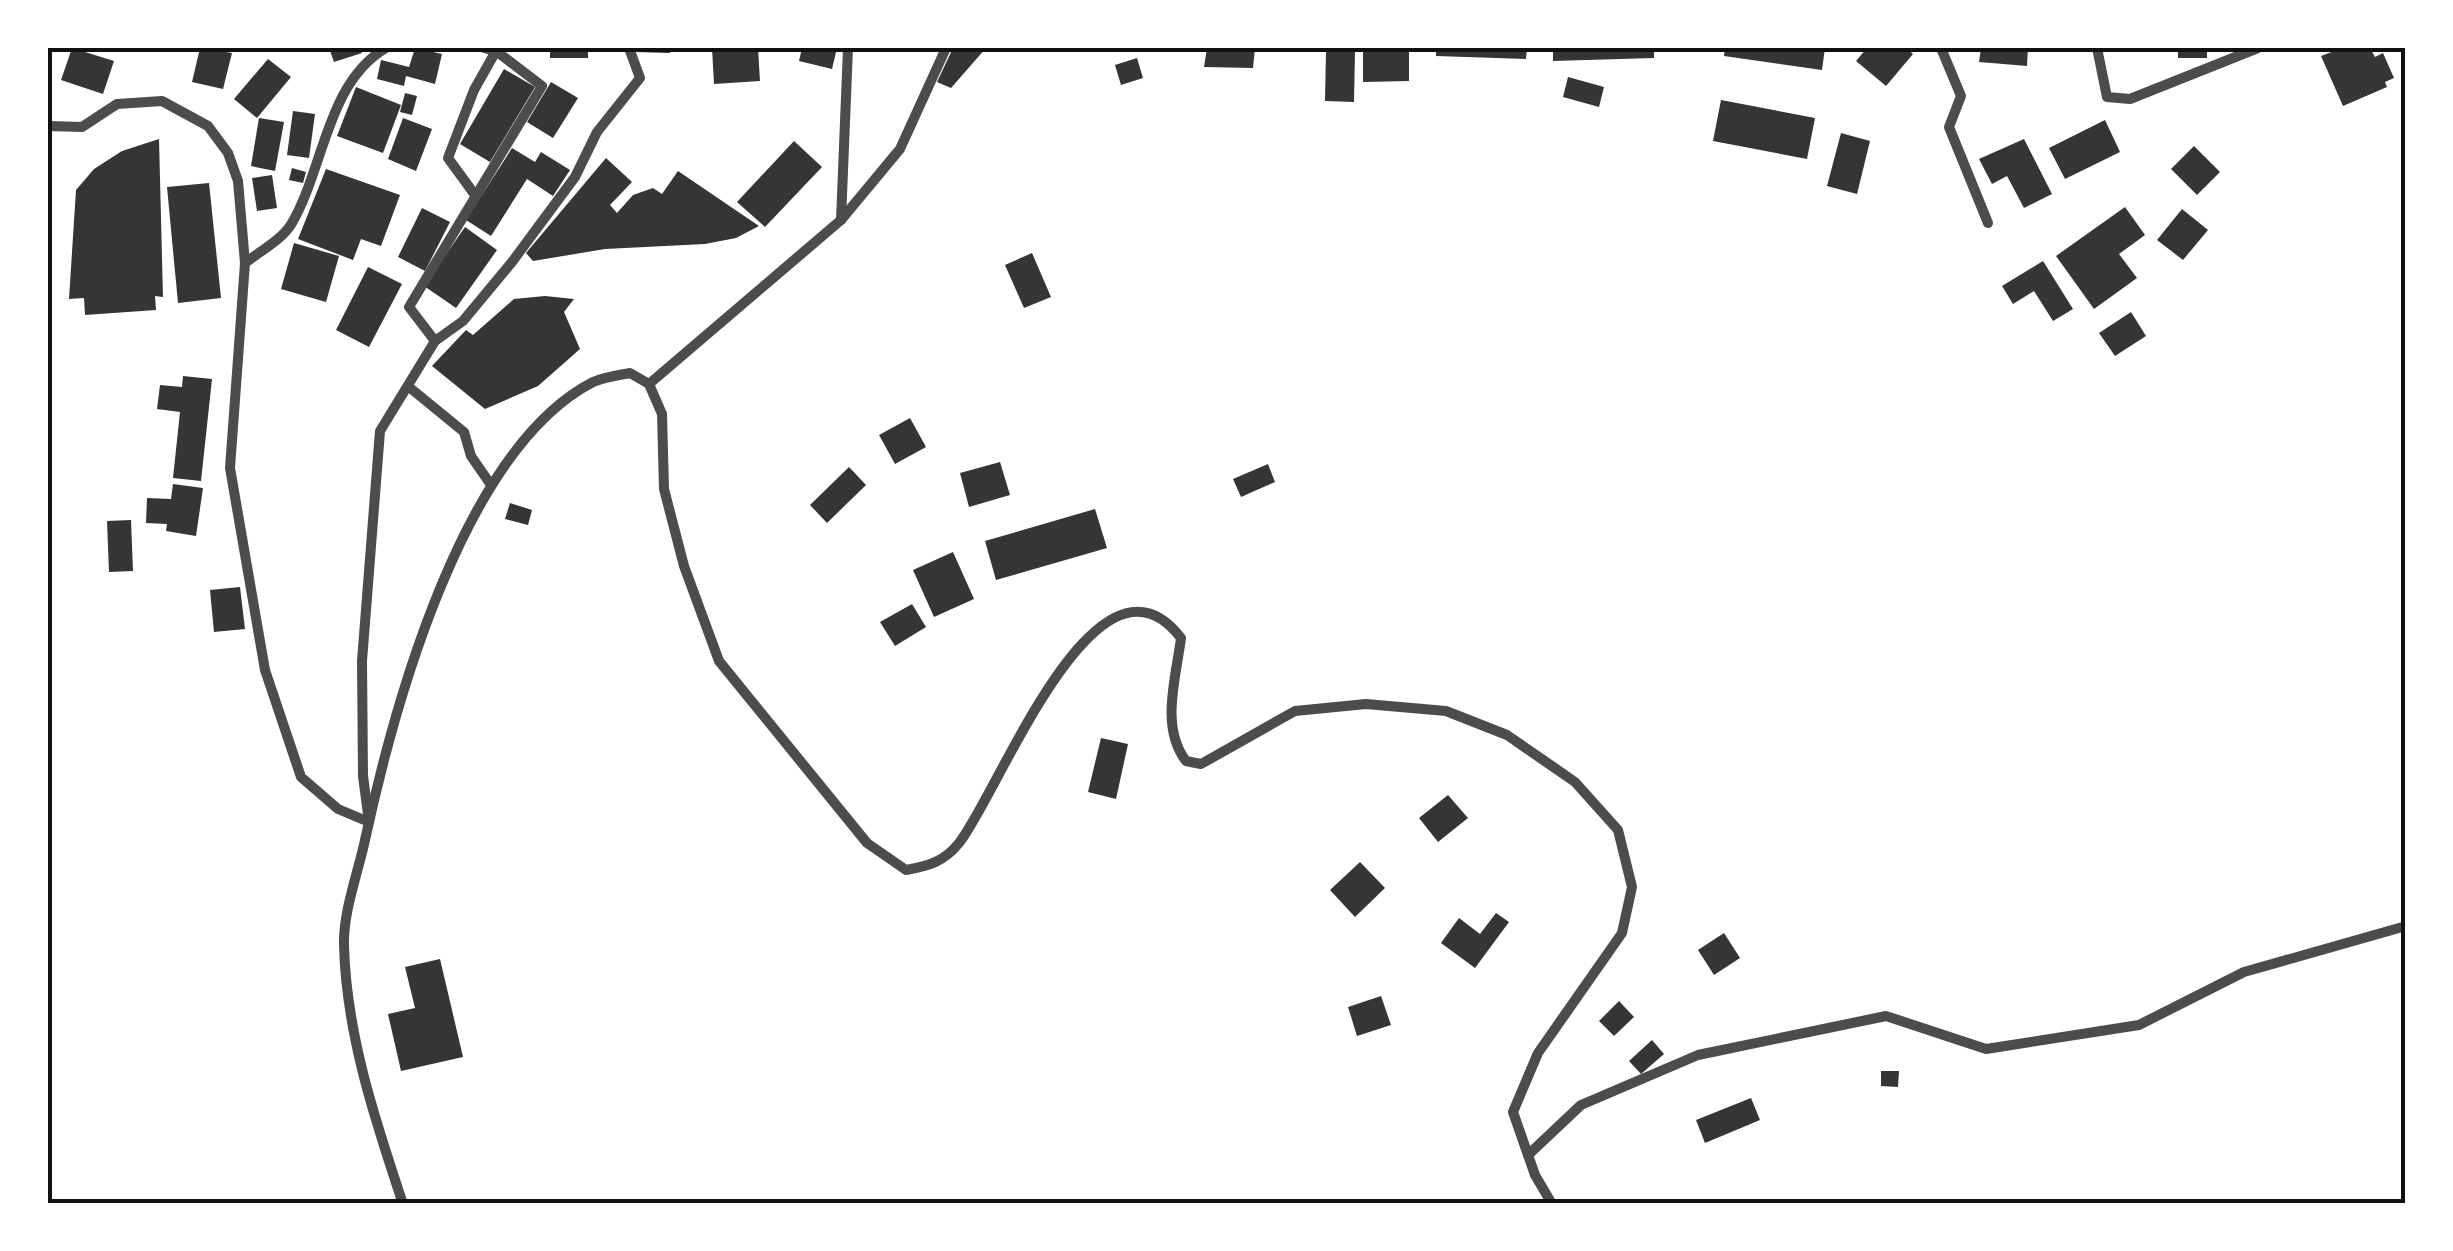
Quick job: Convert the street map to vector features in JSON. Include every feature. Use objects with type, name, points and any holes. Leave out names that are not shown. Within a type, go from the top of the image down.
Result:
[{"type":"street","points":[[245,264],[291,226],[348,85],[367,58],[386,48]]},
{"type":"street","points":[[435,341],[409,307],[542,86],[496,51],[484,48]]},
{"type":"street","points":[[369,822],[362,776],[362,661],[380,431],[435,341],[463,321],[576,177],[597,132],[640,78],[629,48]]},
{"type":"street","points":[[841,220],[848,48]]},
{"type":"street","points":[[649,384],[841,220],[900,150],[946,48]]},
{"type":"street","points":[[1941,48],[1961,96],[1949,128],[1988,223]]},
{"type":"street","points":[[2098,48],[2107,97],[2130,99],[2258,48]]},
{"type":"street","points":[[475,194],[448,158],[474,90],[496,51]]},
{"type":"street","points":[[48,126],[82,127],[104,110],[132,100],[162,101],[193,115],[220,140],[234,167],[245,264],[230,468],[264,670],[301,778],[338,809],[369,822]]},
{"type":"street","points":[[403,1204],[354,1038],[344,941],[369,822],[419,648],[463,534],[491,485],[552,412],[595,381],[630,372],[649,384],[662,414],[664,489],[719,660],[867,843],[906,870],[937,864],[960,843],[1036,706],[1076,651],[1111,619],[1142,609],[1164,616],[1181,638],[1171,709],[1173,745],[1186,761],[1201,764],[1295,711],[1366,704],[1446,711],[1507,735],[1576,782],[1618,830],[1632,887],[1622,933],[1538,1053],[1512,1112],[1552,1204]]},
{"type":"street","points":[[409,387],[464,432],[471,456],[491,485]]},
{"type":"street","points":[[1528,1155],[1581,1106],[1698,1055],[1886,1016],[1986,1049],[2139,1025],[2244,972],[2406,926]]},
{"type":"building","points":[[72,48],[114,61],[103,94],[61,80]]},
{"type":"building","points":[[200,48],[232,53],[223,89],[192,82]]},
{"type":"building","points":[[329,48],[360,48],[362,53],[334,62]]},
{"type":"building","points":[[415,48],[442,54],[435,84],[406,76],[404,86],[377,79],[381,60],[409,67]]},
{"type":"building","points":[[550,48],[588,48],[588,58],[550,58]]},
{"type":"building","points":[[635,48],[670,48],[670,53],[635,52]]},
{"type":"building","points":[[712,48],[758,48],[760,81],[714,84]]},
{"type":"building","points":[[802,48],[837,48],[832,69],[799,61]]},
{"type":"building","points":[[953,48],[986,48],[951,88],[937,82]]},
{"type":"building","points":[[1207,48],[1255,48],[1253,68],[1204,67]]},
{"type":"building","points":[[1363,48],[1409,48],[1409,81],[1363,82]]},
{"type":"building","points":[[1436,48],[1527,48],[1526,59],[1436,56]]},
{"type":"building","points":[[1553,48],[1654,48],[1654,58],[1553,61]]},
{"type":"building","points":[[1725,48],[1825,48],[1822,70],[1724,56]]},
{"type":"building","points":[[1867,48],[1906,48],[1913,54],[1886,86],[1856,61]]},
{"type":"building","points":[[1981,48],[2028,48],[2027,66],[1979,62]]},
{"type":"building","points":[[2178,48],[2207,48],[2207,58],[2178,58]]},
{"type":"building","points":[[2342,48],[2370,48],[2375,57],[2383,53],[2394,78],[2385,82],[2387,87],[2343,106],[2321,56]]},
{"type":"building","points":[[1326,50],[1355,51],[1354,102],[1325,101]]},
{"type":"building","points":[[1137,58],[1143,78],[1121,85],[1115,65]]},
{"type":"building","points":[[268,59],[291,77],[257,118],[234,99]]},
{"type":"building","points":[[504,69],[535,87],[490,162],[460,144]]},
{"type":"building","points":[[1568,77],[1604,87],[1599,107],[1563,97]]},
{"type":"building","points":[[551,82],[578,98],[553,138],[527,122]]},
{"type":"building","points":[[356,87],[401,105],[383,153],[337,136]]},
{"type":"building","points":[[405,93],[417,96],[412,115],[400,112]]},
{"type":"building","points":[[1721,100],[1815,118],[1807,159],[1713,141]]},
{"type":"building","points":[[293,111],[315,114],[309,158],[287,155]]},
{"type":"building","points":[[259,118],[284,122],[275,171],[251,166]]},
{"type":"building","points":[[403,118],[432,129],[416,171],[388,159]]},
{"type":"building","points":[[2105,120],[2120,152],[2065,179],[2049,148]]},
{"type":"building","points":[[1841,133],[1870,141],[1857,194],[1827,186]]},
{"type":"building","points":[[159,139],[163,297],[155,296],[156,310],[85,315],[84,298],[69,299],[76,190],[94,169],[122,151]]},
{"type":"building","points":[[2024,139],[2052,194],[2024,208],[2007,176],[1992,184],[1979,159]]},
{"type":"building","points":[[794,141],[822,167],[765,227],[737,202]]},
{"type":"building","points":[[2194,146],[2220,172],[2197,195],[2171,169]]},
{"type":"building","points":[[512,148],[535,162],[541,152],[570,170],[553,196],[527,179],[491,236],[466,220]]},
{"type":"building","points":[[606,158],[632,182],[610,205],[617,213],[633,195],[653,188],[662,194],[678,171],[759,226],[736,238],[705,244],[605,249],[533,261],[526,253]]},
{"type":"building","points":[[292,168],[306,172],[303,183],[289,180]]},
{"type":"building","points":[[326,169],[400,195],[381,246],[361,239],[353,260],[298,239]]},
{"type":"building","points":[[272,175],[277,208],[257,211],[252,178]]},
{"type":"building","points":[[209,183],[221,298],[178,303],[167,187]]},
{"type":"building","points":[[2125,207],[2145,235],[2119,254],[2137,278],[2094,309],[2056,256]]},
{"type":"building","points":[[422,208],[450,222],[425,271],[398,257]]},
{"type":"building","points":[[2182,209],[2208,230],[2183,260],[2157,240]]},
{"type":"building","points":[[465,227],[497,250],[456,308],[424,286]]},
{"type":"building","points":[[294,243],[339,256],[326,302],[281,289]]},
{"type":"building","points":[[1032,253],[1051,297],[1024,308],[1005,265]]},
{"type":"building","points":[[2043,261],[2073,309],[2053,321],[2034,291],[2013,304],[2002,286]]},
{"type":"building","points":[[368,267],[402,284],[369,347],[336,330]]},
{"type":"building","points":[[514,299],[574,299],[564,312],[580,349],[538,386],[485,409],[432,366],[466,330],[473,335]]},
{"type":"building","points":[[2131,312],[2146,336],[2115,356],[2099,333]]},
{"type":"building","points":[[183,376],[212,379],[201,481],[173,478],[180,412],[157,409],[160,385],[182,387]]},
{"type":"building","points":[[910,418],[926,447],[895,464],[879,435]]},
{"type":"building","points":[[1000,462],[1010,495],[969,507],[960,473]]},
{"type":"building","points":[[1268,464],[1275,482],[1241,497],[1233,479]]},
{"type":"building","points":[[849,467],[866,485],[827,523],[810,505]]},
{"type":"building","points":[[173,484],[203,488],[196,536],[166,531],[167,524],[146,523],[147,498],[171,499]]},
{"type":"building","points":[[510,503],[532,510],[528,525],[505,519]]},
{"type":"building","points":[[1095,509],[1107,548],[996,580],[985,541]]},
{"type":"building","points":[[131,520],[133,571],[109,572],[107,521]]},
{"type":"building","points":[[953,552],[974,599],[934,617],[913,570]]},
{"type":"building","points":[[240,587],[245,629],[214,632],[210,590]]},
{"type":"building","points":[[912,604],[926,627],[895,646],[880,622]]},
{"type":"building","points":[[1101,738],[1128,744],[1116,799],[1088,792]]},
{"type":"building","points":[[1448,795],[1468,818],[1438,842],[1419,818]]},
{"type":"building","points":[[1360,862],[1385,888],[1355,917],[1330,890]]},
{"type":"building","points":[[1496,913],[1509,922],[1475,968],[1441,943],[1459,918],[1480,934]]},
{"type":"building","points":[[1724,933],[1740,958],[1714,975],[1698,950]]},
{"type":"building","points":[[440,959],[463,1057],[401,1071],[388,1014],[415,1008],[405,967]]},
{"type":"building","points":[[1381,996],[1391,1025],[1357,1036],[1348,1007]]},
{"type":"building","points":[[1619,1001],[1634,1017],[1614,1036],[1599,1021]]},
{"type":"building","points":[[1652,1040],[1664,1054],[1641,1074],[1629,1061]]},
{"type":"building","points":[[1881,1071],[1899,1071],[1898,1087],[1881,1086]]},
{"type":"building","points":[[1751,1098],[1760,1120],[1705,1143],[1696,1120]]}]
